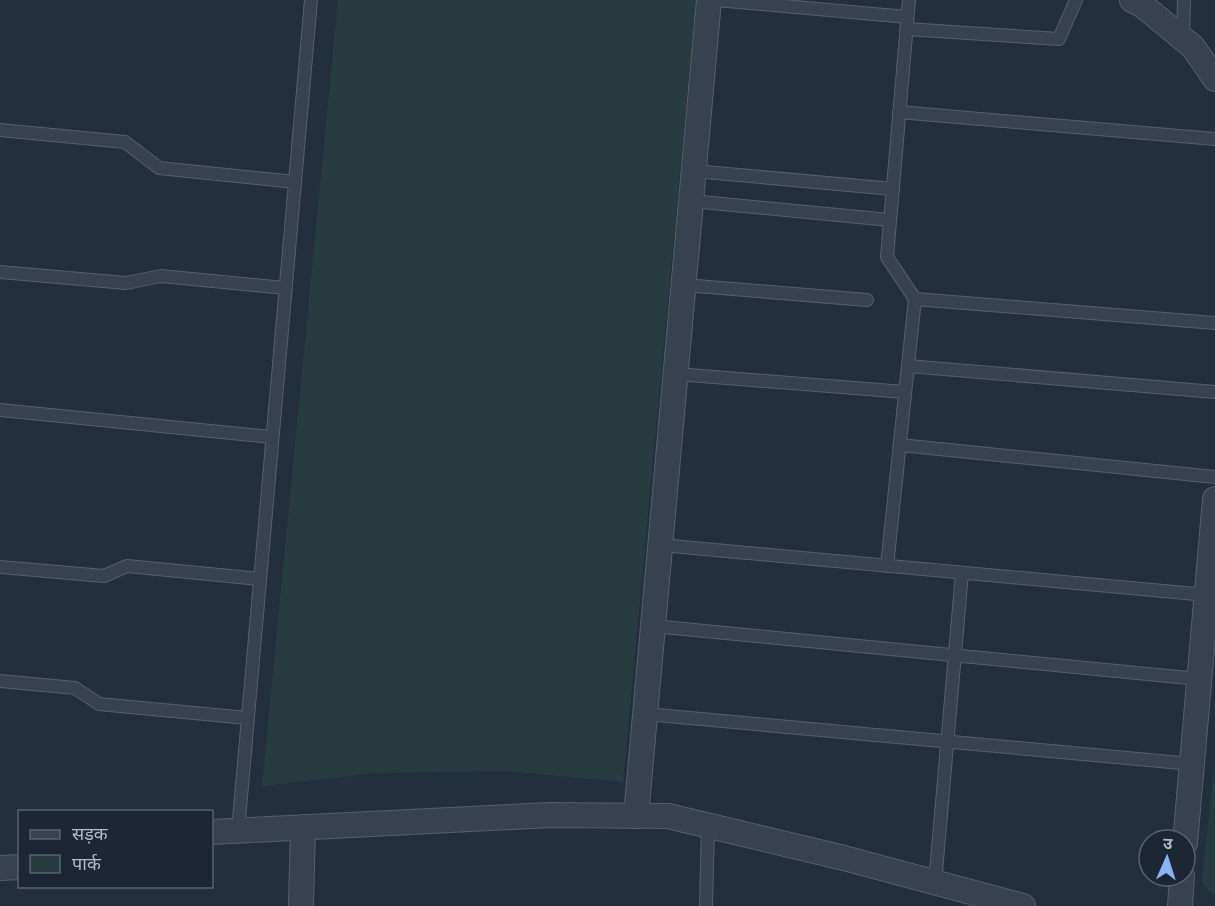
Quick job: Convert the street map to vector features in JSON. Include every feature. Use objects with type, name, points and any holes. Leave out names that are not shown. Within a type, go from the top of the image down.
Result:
[{"type":"street","points":[[636,816],[709,0]]},
{"type":"street","points":[[1132,0],[1142,5],[1192,47],[1215,79]]},
{"type":"street","points":[[1186,828],[1215,499]]},
{"type":"street","points":[[213,832],[550,815],[668,816],[1023,906]]},
{"type":"street","points":[[302,906],[303,827]]},
{"type":"street","points":[[0,868],[18,867]]},
{"type":"street","points":[[1180,906],[1181,888]]},
{"type":"lane","points":[[238,831],[311,0]]},
{"type":"lane","points":[[716,0],[1059,39],[1076,0]]},
{"type":"lane","points":[[887,566],[915,299],[887,257],[909,0]]},
{"type":"lane","points":[[1183,40],[1184,0]]},
{"type":"lane","points":[[899,112],[1215,139]]},
{"type":"lane","points":[[0,130],[125,142],[159,168],[295,182]]},
{"type":"lane","points":[[694,171],[893,189]]},
{"type":"lane","points":[[691,201],[890,220]]},
{"type":"lane","points":[[0,272],[126,283],[161,276],[285,288]]},
{"type":"lane","points":[[684,285],[867,300]]},
{"type":"lane","points":[[915,299],[1215,322]]},
{"type":"lane","points":[[908,366],[1215,392]]},
{"type":"lane","points":[[676,374],[905,392]]},
{"type":"lane","points":[[0,410],[272,437]]},
{"type":"lane","points":[[900,445],[1215,477]]},
{"type":"lane","points":[[661,545],[1207,595]]},
{"type":"lane","points":[[0,567],[104,576],[127,566],[260,579]]},
{"type":"lane","points":[[934,883],[962,573]]},
{"type":"lane","points":[[653,626],[1200,679]]},
{"type":"lane","points":[[0,681],[75,688],[99,704],[247,718]]},
{"type":"lane","points":[[646,714],[1192,764]]},
{"type":"lane","points":[[706,906],[708,826]]},
{"type":"green space","points":[[338,0],[696,0],[623,782],[506,771],[376,773],[262,786]]},
{"type":"green space","points":[[1215,758],[1215,895],[1202,883]]}]
